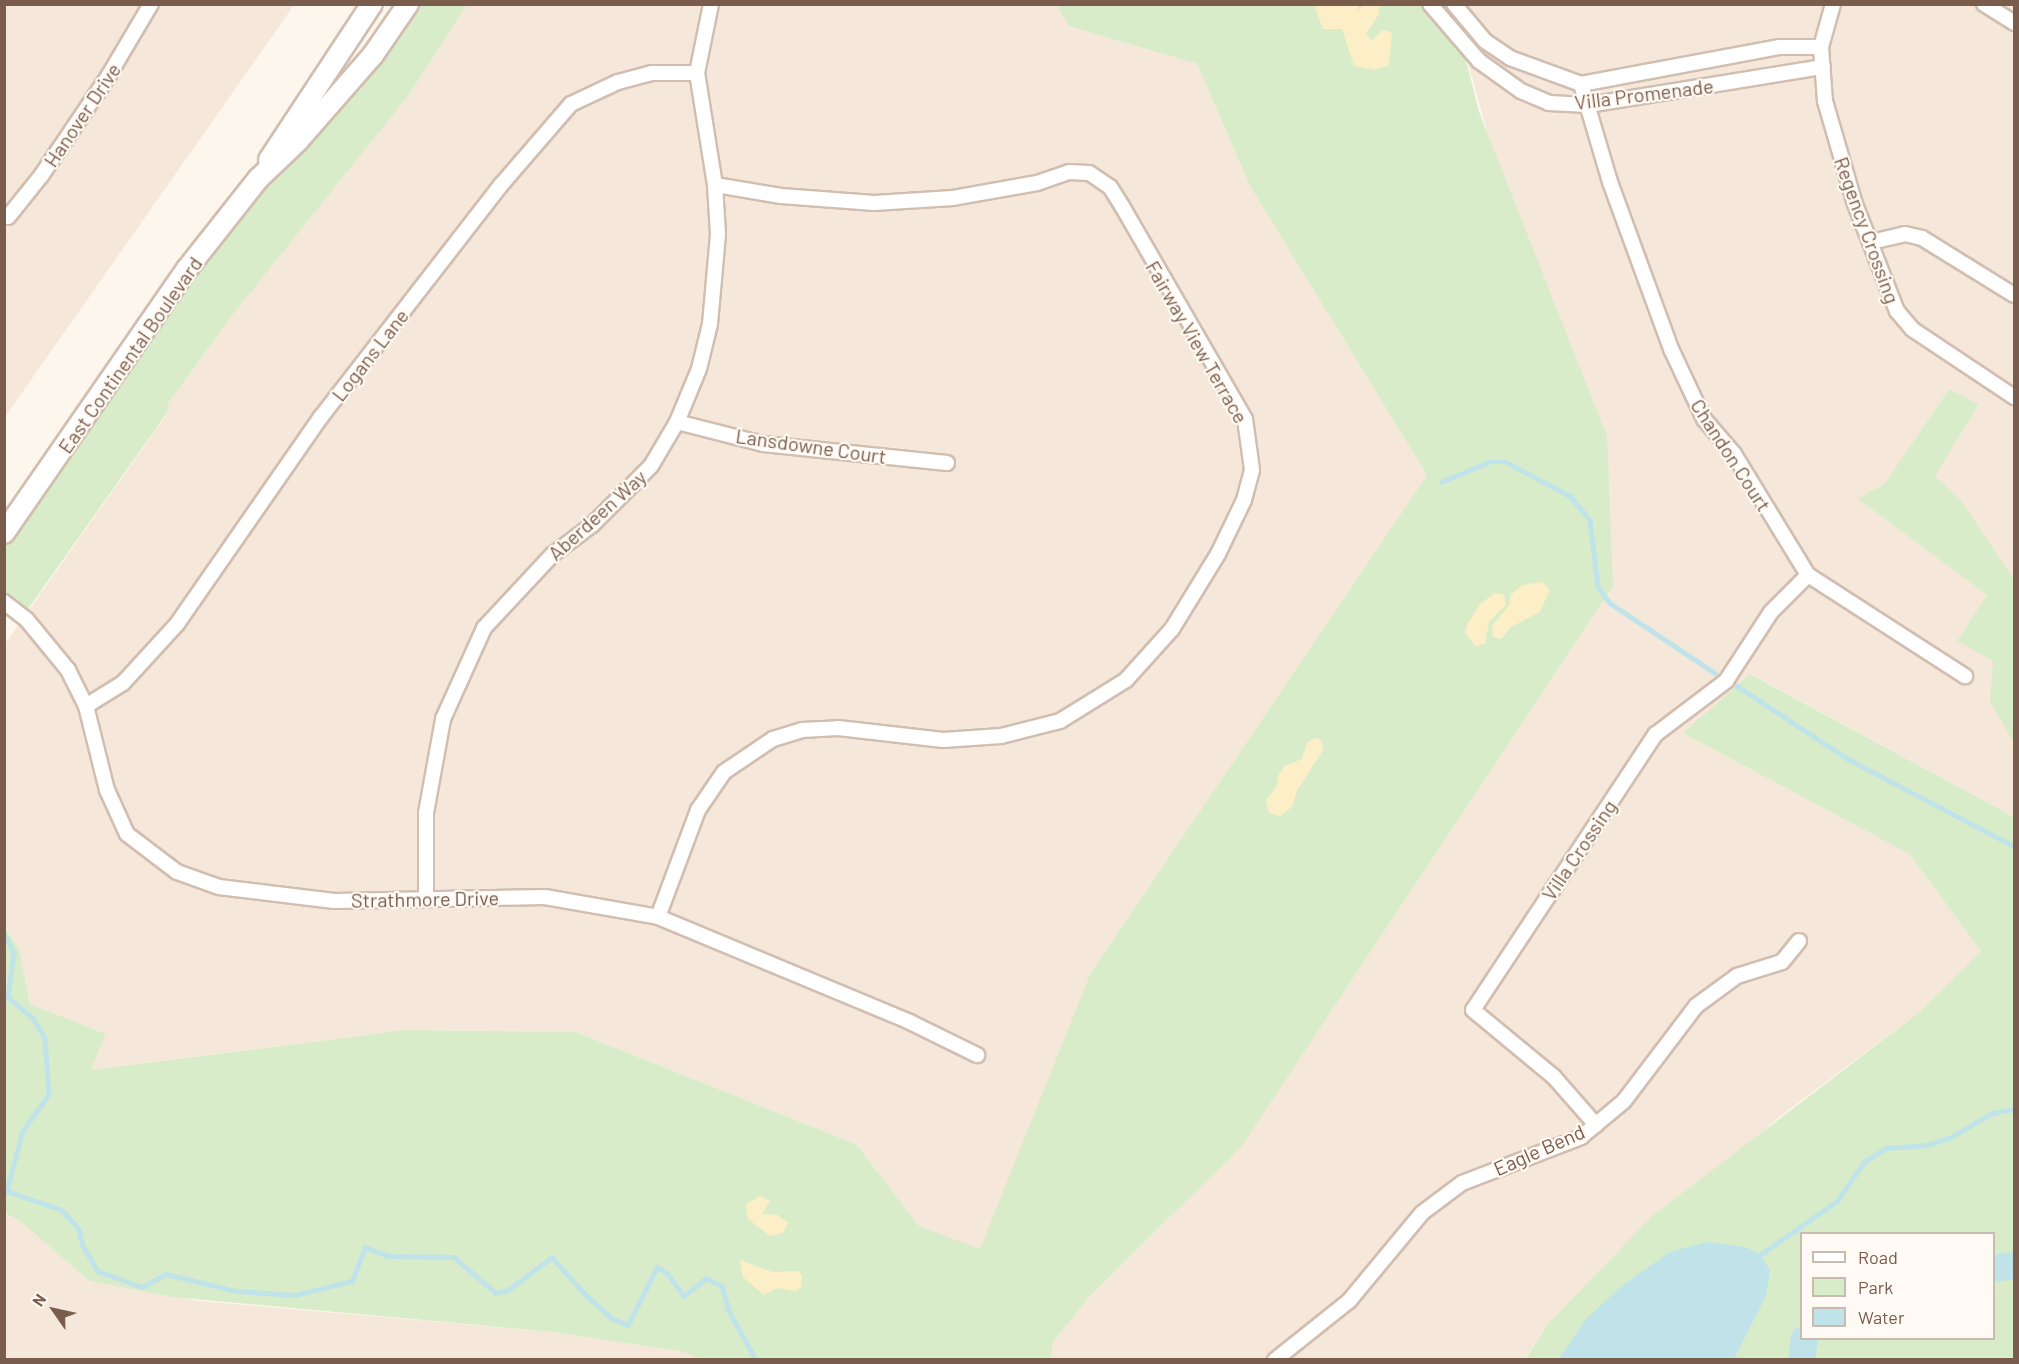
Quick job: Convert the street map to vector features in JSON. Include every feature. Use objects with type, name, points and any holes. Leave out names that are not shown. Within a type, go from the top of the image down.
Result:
[{"type":"main road","name":"East Continental Boulevard","points":[[4,533],[187,269],[258,179],[372,4]]},
{"type":"main road","name":"East Continental Boulevard","points":[[258,179],[297,142],[373,55],[408,4]]},
{"type":"street","name":"Hanover Drive","points":[[4,215],[8,217],[41,176],[109,75],[151,4]]},
{"type":"street","name":"Aberdeen Way","points":[[426,900],[426,813],[436,754],[444,719],[484,628],[552,555],[591,525],[651,466],[678,422],[699,369],[710,324],[718,234],[715,185],[697,73],[711,4]]},
{"type":"street","name":"Villa Promenade","points":[[1430,4],[1479,61],[1521,91],[1549,103],[1588,105],[1822,67]]},
{"type":"street","name":"Villa Promenade","points":[[1454,4],[1485,41],[1510,58],[1581,84],[1779,47],[1821,47]]},
{"type":"street","name":"Regency Crossing","points":[[1833,4],[1821,47],[1825,101],[1838,152],[1897,311],[1912,330],[2014,398]]},
{"type":"street","points":[[1984,4],[2014,23]]},
{"type":"street","name":"Logans Lane","points":[[86,706],[123,683],[177,624],[321,417],[501,185],[571,104],[618,82],[652,73],[697,73]]},
{"type":"street","name":"Chandon Court","points":[[1581,84],[1610,182],[1690,393],[1704,419],[1734,454],[1808,575],[1965,676]]},
{"type":"street","name":"Fairway View Terrace","points":[[658,917],[698,810],[724,772],[773,739],[802,730],[838,728],[943,740],[1000,736],[1060,721],[1126,680],[1172,629],[1218,554],[1244,500],[1252,470],[1245,419],[1110,187],[1089,173],[1069,172],[1037,183],[952,198],[874,203],[781,196],[715,185]]},
{"type":"street","points":[[1871,242],[1896,235],[1922,238],[2014,295]]},
{"type":"street","name":"Lansdowne Court","points":[[678,422],[763,444],[947,463]]},
{"type":"street","name":"Villa Crossing","points":[[1596,1125],[1554,1077],[1473,1010],[1656,734],[1726,681],[1771,612],[1808,575]]},
{"type":"street","name":"Strathmore Drive","points":[[4,602],[27,620],[52,650],[86,706],[107,790],[127,834],[177,872],[219,887],[334,901],[544,897],[658,917],[910,1022],[977,1055]]},
{"type":"street","name":"Eagle Bend","points":[[1275,1359],[1349,1301],[1422,1213],[1454,1189],[1581,1137],[1624,1101],[1696,1006],[1737,976],[1782,962],[1799,941]]},
{"type":"shaded area","points":[[5,5],[294,5],[5,417]]},
{"type":"shaded area","points":[[467,5],[1057,5],[1070,26],[1197,64],[1251,188],[1427,475],[1090,974],[980,1250],[919,1226],[856,1144],[576,1032],[403,1030],[91,1070],[106,1034],[30,1004],[19,948],[5,927],[5,644],[169,411],[167,405],[231,317],[408,96]]},
{"type":"shaded area","points":[[1452,5],[2014,5],[2014,579],[1961,500],[1935,476],[1978,404],[1949,389],[1885,483],[1859,499],[1987,595],[1994,661],[1991,702],[2014,743],[2014,817],[1751,674],[1683,733],[1909,854],[1981,951],[1917,1014],[1779,1117],[1548,1324],[1525,1359],[1051,1360],[1053,1342],[1090,1296],[1242,1146],[1613,586]]},
{"type":"shaded area","points":[[4,1213],[20,1221],[89,1281],[199,1301],[552,1332],[681,1351],[702,1359],[5,1359]]},
{"type":"green space","points":[[416,5],[467,5],[408,96],[231,317],[167,405],[169,410],[28,609],[5,592],[5,548],[247,205],[330,118]]},
{"type":"green space","points":[[1057,5],[1452,5],[1479,112],[1607,436],[1613,586],[1242,1146],[1090,1296],[1053,1342],[1051,1359],[702,1359],[680,1351],[552,1332],[173,1297],[89,1281],[20,1221],[5,1213],[4,927],[19,948],[30,1004],[106,1034],[91,1070],[404,1030],[576,1032],[856,1144],[919,1226],[980,1249],[1090,974],[1427,475],[1251,188],[1197,64],[1069,26]]},
{"type":"green space","points":[[1949,389],[1979,404],[1935,476],[1961,500],[2014,579],[2014,743],[1990,702],[1993,661],[1957,641],[1987,595],[1858,499],[1885,483]]},
{"type":"green space","points":[[1750,674],[2014,817],[2014,1359],[1525,1360],[1548,1324],[1652,1216],[1917,1014],[1981,951],[1909,854],[1683,733]]},
{"type":"sand","points":[[1314,5],[1359,5],[1357,11],[1364,5],[1380,5],[1379,14],[1366,34],[1372,41],[1382,30],[1392,32],[1389,65],[1375,70],[1354,66],[1342,29],[1323,29]]},
{"type":"sand","points":[[1542,582],[1550,590],[1540,612],[1511,627],[1501,639],[1493,637],[1492,626],[1509,605],[1511,594],[1523,585]]},
{"type":"sand","points":[[1495,593],[1504,595],[1506,605],[1489,622],[1485,644],[1475,646],[1465,633],[1467,625],[1480,604]]},
{"type":"sand","points":[[1315,738],[1321,740],[1324,749],[1297,790],[1292,807],[1280,816],[1269,813],[1266,800],[1276,788],[1279,774],[1285,766],[1302,759],[1307,742]]},
{"type":"sand","points":[[760,1196],[770,1201],[762,1214],[778,1215],[788,1223],[783,1233],[770,1236],[748,1219],[746,1204]]},
{"type":"sand","points":[[740,1260],[772,1272],[797,1271],[802,1275],[801,1287],[795,1291],[777,1288],[764,1295],[743,1277]]},
{"type":"water","points":[[1707,1242],[1746,1247],[1759,1254],[1770,1270],[1766,1296],[1734,1359],[1559,1359],[1586,1319],[1624,1284],[1670,1252]]},
{"type":"waterway","points":[[1441,482],[1489,462],[1506,462],[1570,496],[1590,520],[1598,587],[1610,603],[1715,673]]},
{"type":"waterway","points":[[1737,686],[1848,759],[2014,846]]},
{"type":"waterway","points":[[4,934],[14,952],[8,997],[33,1018],[45,1038],[49,1095],[23,1131],[7,1191]]},
{"type":"waterway","points":[[1757,1257],[1837,1201],[1864,1162],[1886,1148],[1927,1145],[1951,1137],[1992,1113],[2014,1109]]},
{"type":"waterway","points":[[4,1190],[62,1210],[79,1229],[83,1246],[98,1271],[142,1287],[166,1274],[236,1291],[295,1295],[352,1281],[365,1247],[388,1256],[454,1257],[496,1293],[508,1290],[552,1257],[585,1294],[612,1318],[628,1325],[657,1267],[668,1274],[684,1296],[706,1278],[722,1286],[729,1311],[756,1360]]},
{"type":"waterway","points":[[1995,1268],[2014,1265]]},
{"type":"waterway","points":[[1801,1360],[1804,1340]]}]
